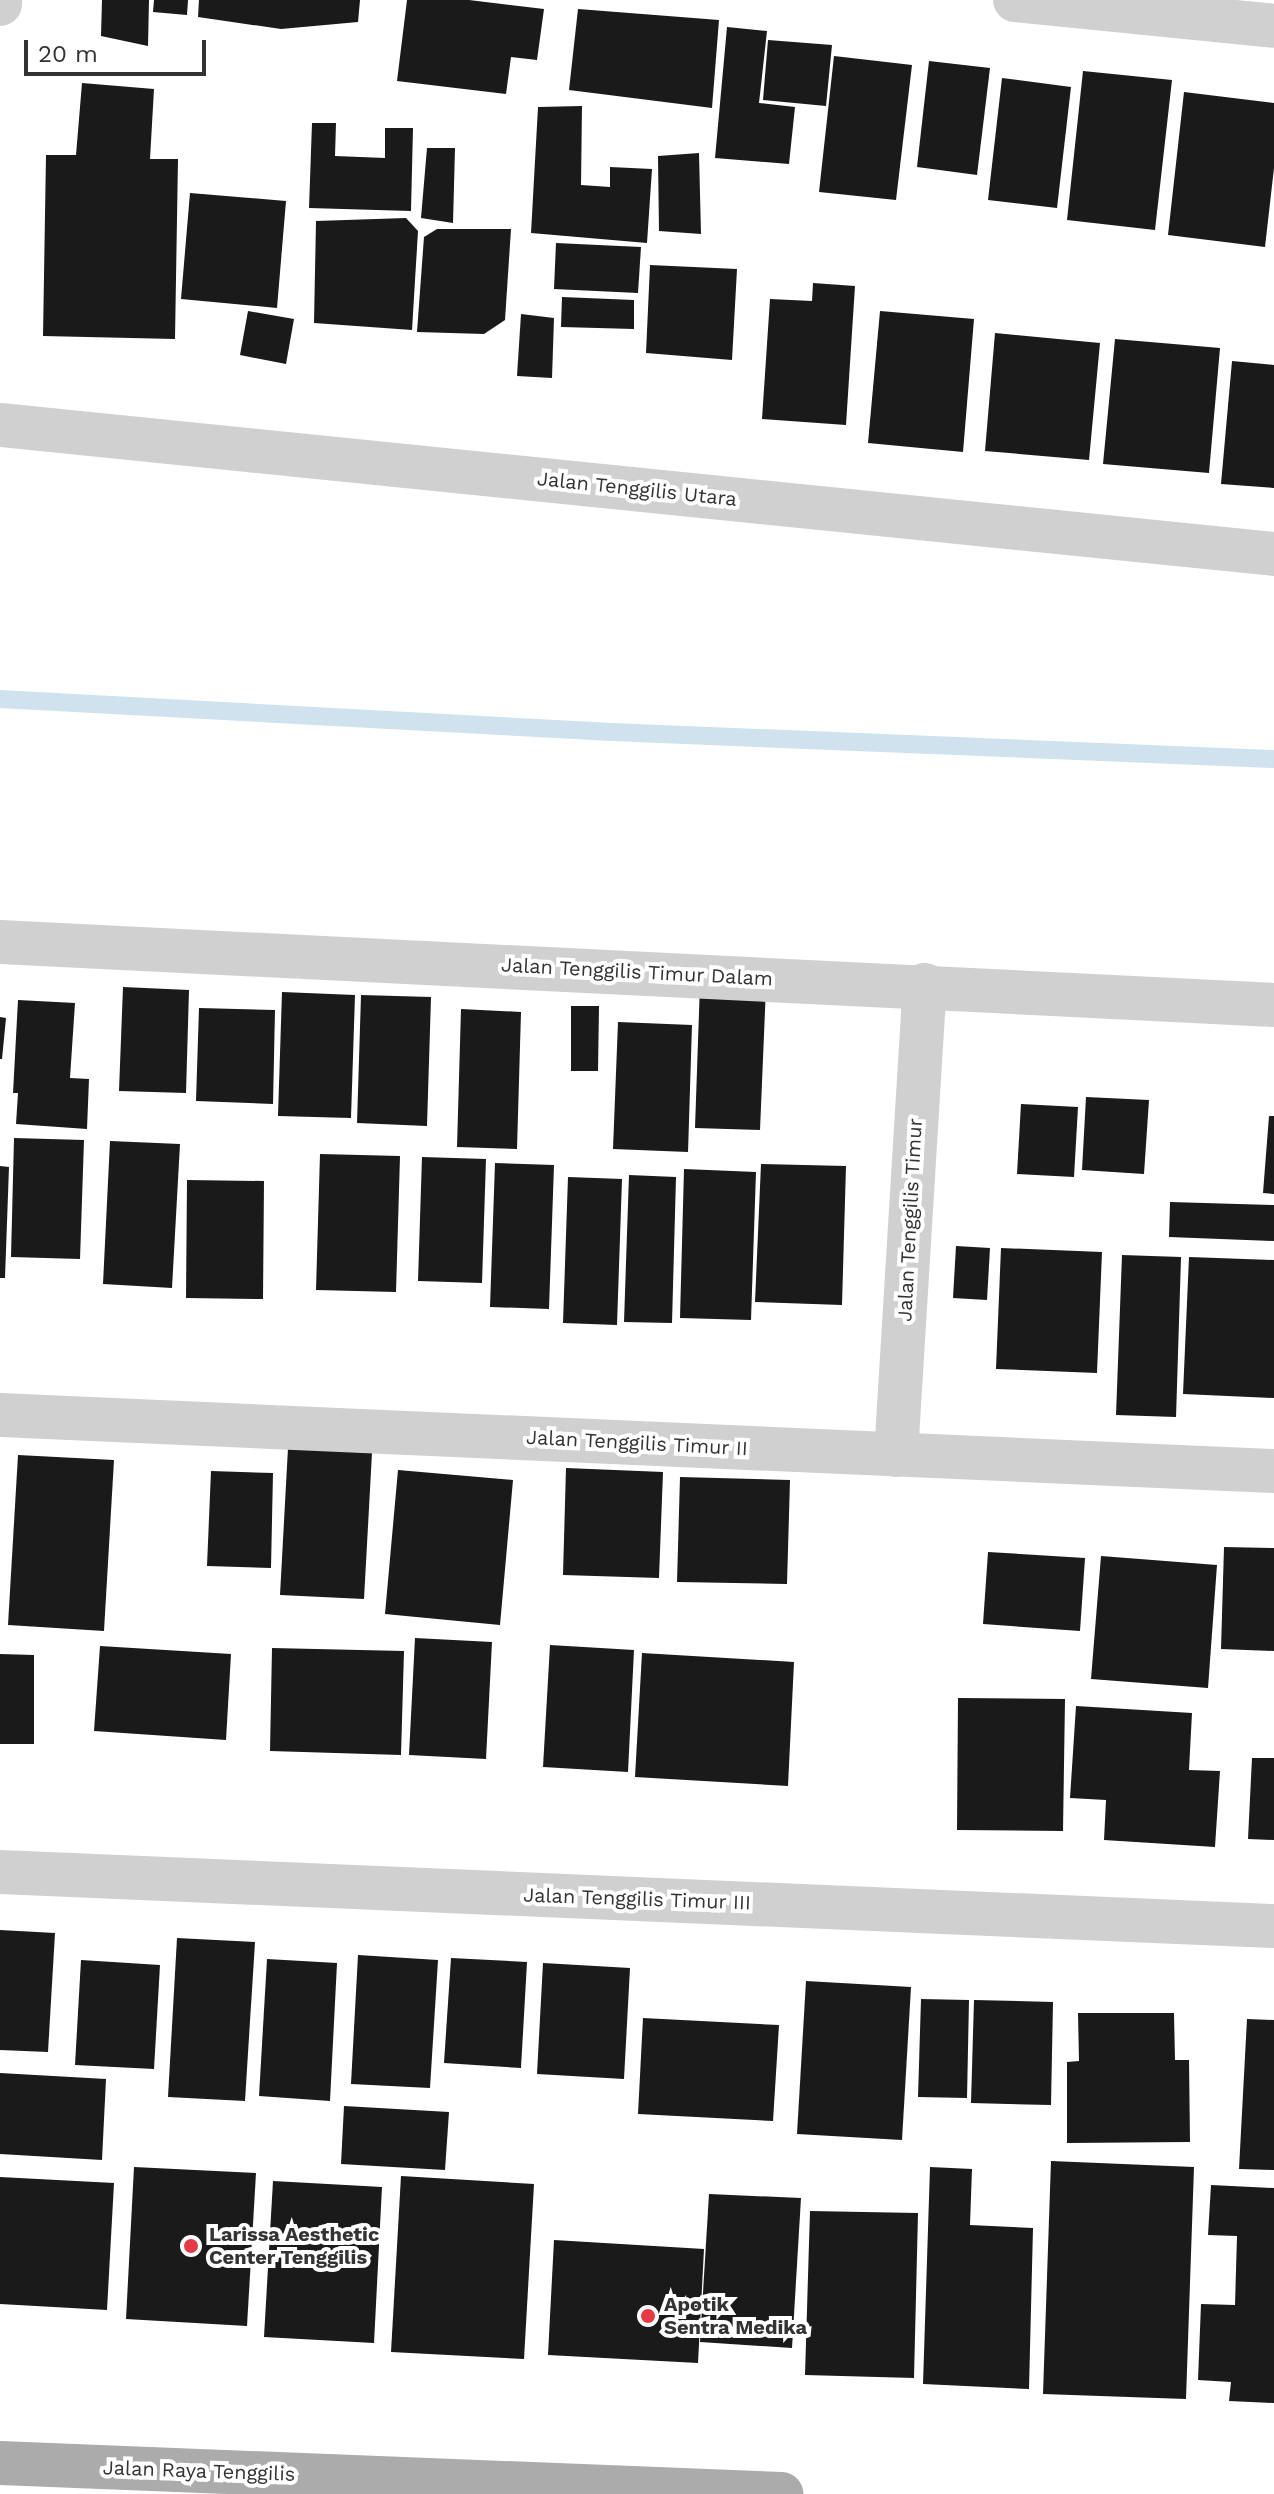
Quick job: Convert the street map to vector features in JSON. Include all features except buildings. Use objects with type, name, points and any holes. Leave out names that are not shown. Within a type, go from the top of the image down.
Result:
[{"type":"main road","name":"Jalan Raya Tenggilis","points":[[0,2463],[580,2490],[781,2494]]},
{"type":"street","points":[[1015,0],[1274,26]]},
{"type":"street","name":"Jalan Tenggilis Utara","points":[[0,425],[1274,554]]},
{"type":"street","name":"Jalan Tenggilis Timur Dalam","points":[[0,942],[925,985],[1274,1005]]},
{"type":"street","name":"Jalan Tenggilis Timur","points":[[896,1455],[925,985]]},
{"type":"street","name":"Jalan Tenggilis Timur II","points":[[0,1415],[1274,1471]]},
{"type":"street","name":"Jalan Tenggilis Timur III","points":[[0,1872],[1274,1926]]},
{"type":"waterway","points":[[0,699],[612,732],[1274,759]]},
{"type":"place","name":"Larissa Aesthetic Center Tenggilis","points":[[191,2246]]},
{"type":"place","name":"Apotik Sentra Medika","points":[[648,2316]]}]
